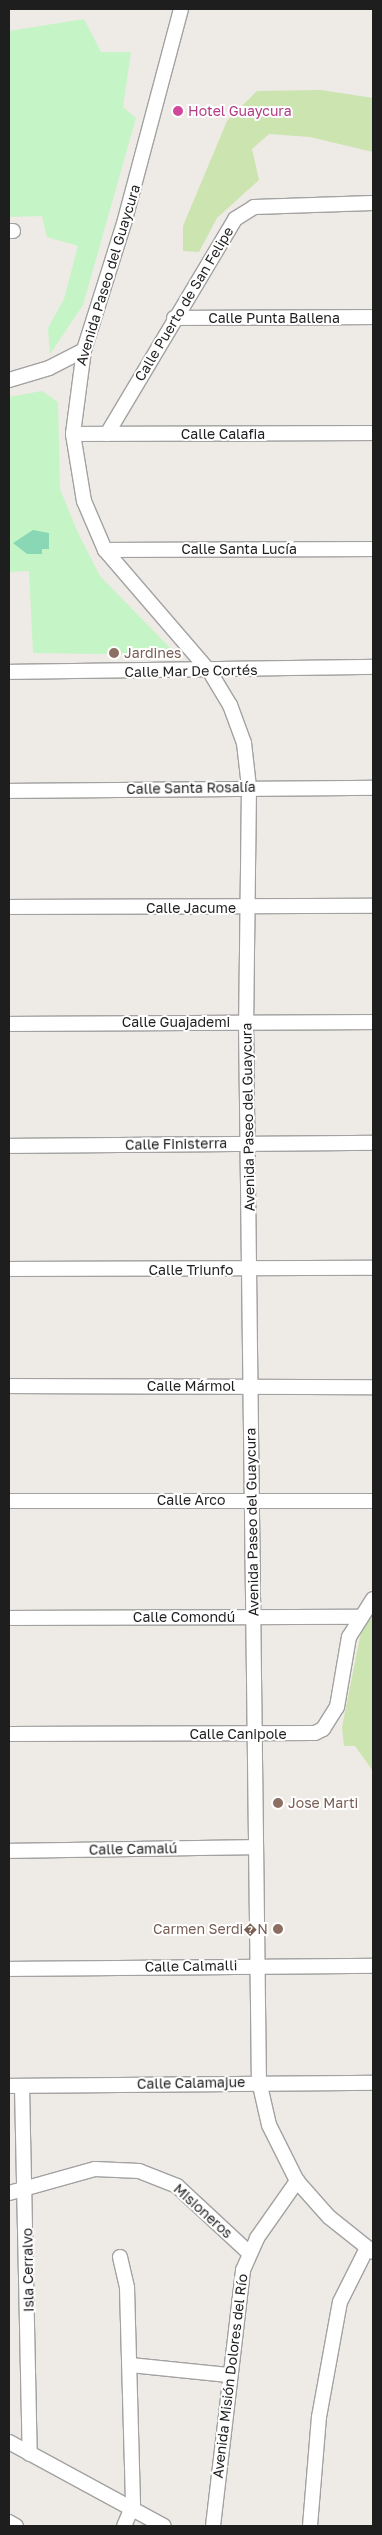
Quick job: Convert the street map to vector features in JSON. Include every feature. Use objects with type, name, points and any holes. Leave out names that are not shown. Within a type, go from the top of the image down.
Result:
[{"type":"street","name":"Avenida Paseo del Guaycura","points":[[181,9],[126,220],[84,350],[73,434],[84,501],[105,550],[210,672],[239,725],[249,787],[246,1022],[249,1143],[259,2081],[269,2125],[298,2181],[370,2250]]},
{"type":"street","name":"Calle Puerto de San Felipe","points":[[107,434],[228,227],[243,212],[265,206],[373,203]]},
{"type":"street","name":"Calle Punta Ballena","points":[[174,318],[373,317]]},
{"type":"street","points":[[9,380],[49,368],[84,350]]},
{"type":"street","name":"Calle Calafia","points":[[73,434],[373,433]]},
{"type":"street","name":"Calle Santa Lucía","points":[[105,550],[373,549]]},
{"type":"street","name":"Calle Mar De Cortés","points":[[9,672],[210,672],[373,667]]},
{"type":"street","name":"Calle Santa Rosalía","points":[[9,791],[249,787],[373,788]]},
{"type":"street","name":"Calle Jacume","points":[[9,907],[246,908],[373,906]]},
{"type":"street","name":"Calle Guajademi","points":[[9,1024],[373,1022]]},
{"type":"street","name":"Calle Finisterra","points":[[9,1146],[373,1143]]},
{"type":"street","name":"Calle Triunfo","points":[[9,1269],[249,1270],[373,1268]]},
{"type":"street","name":"Calle Mármol","points":[[9,1386],[373,1387]]},
{"type":"street","name":"Calle Arco","points":[[9,1501],[373,1501]]},
{"type":"street","name":"Calle Canipole","points":[[9,1734],[306,1734],[324,1729],[337,1707],[349,1637],[358,1617],[373,1599]]},
{"type":"street","name":"Calle Comondú","points":[[9,1618],[358,1617]]},
{"type":"street","name":"Calle Camalú","points":[[9,1851],[256,1847]]},
{"type":"street","name":"Calle Calmalli","points":[[9,1969],[258,1965],[373,1966]]},
{"type":"street","name":"Calle Calamajue","points":[[15,2086],[259,2081],[373,2083]]},
{"type":"street","name":"Isla Cerralvo","points":[[15,2086],[28,2188],[30,2454]]},
{"type":"street","name":"Misioneros","points":[[9,2194],[95,2169],[130,2170],[162,2177],[192,2199],[249,2253]]},
{"type":"street","name":"Avenida Misión Dolores del Río","points":[[213,2526],[238,2291],[249,2253],[298,2181]]},
{"type":"street","points":[[310,2526],[319,2417],[340,2302],[370,2250]]},
{"type":"street","points":[[120,2256],[127,2288],[133,2505],[124,2526]]},
{"type":"street","points":[[130,2365],[228,2375]]},
{"type":"street","points":[[9,2442],[133,2505],[164,2526]]},
{"type":"street","points":[[9,2522],[16,2526]]},
{"type":"green space","points":[[84,19],[101,52],[131,52],[123,107],[136,118],[83,305],[50,354],[48,328],[64,299],[78,246],[47,237],[42,216],[9,217],[9,31]]},
{"type":"green space","points":[[321,90],[373,98],[373,152],[310,137],[269,134],[252,149],[259,180],[217,218],[199,252],[183,251],[183,226],[227,121],[257,91]]},
{"type":"green space","points":[[42,391],[58,402],[60,489],[78,533],[100,576],[177,655],[33,653],[29,571],[9,572],[9,397]]},
{"type":"green space","points":[[33,530],[49,533],[49,549],[42,549],[42,554],[27,554],[13,543]]},
{"type":"green space","points":[[373,1615],[373,1771],[355,1746],[344,1746],[342,1727],[361,1632]]},
{"type":"place","name":"Hotel Guaycura","points":[[178,111]]},
{"type":"place","name":"Jardines","points":[[114,653]]},
{"type":"place","name":"Jose Marti","points":[[278,1803]]},
{"type":"place","name":"Carmen Serdi�N","points":[[278,1929]]}]
